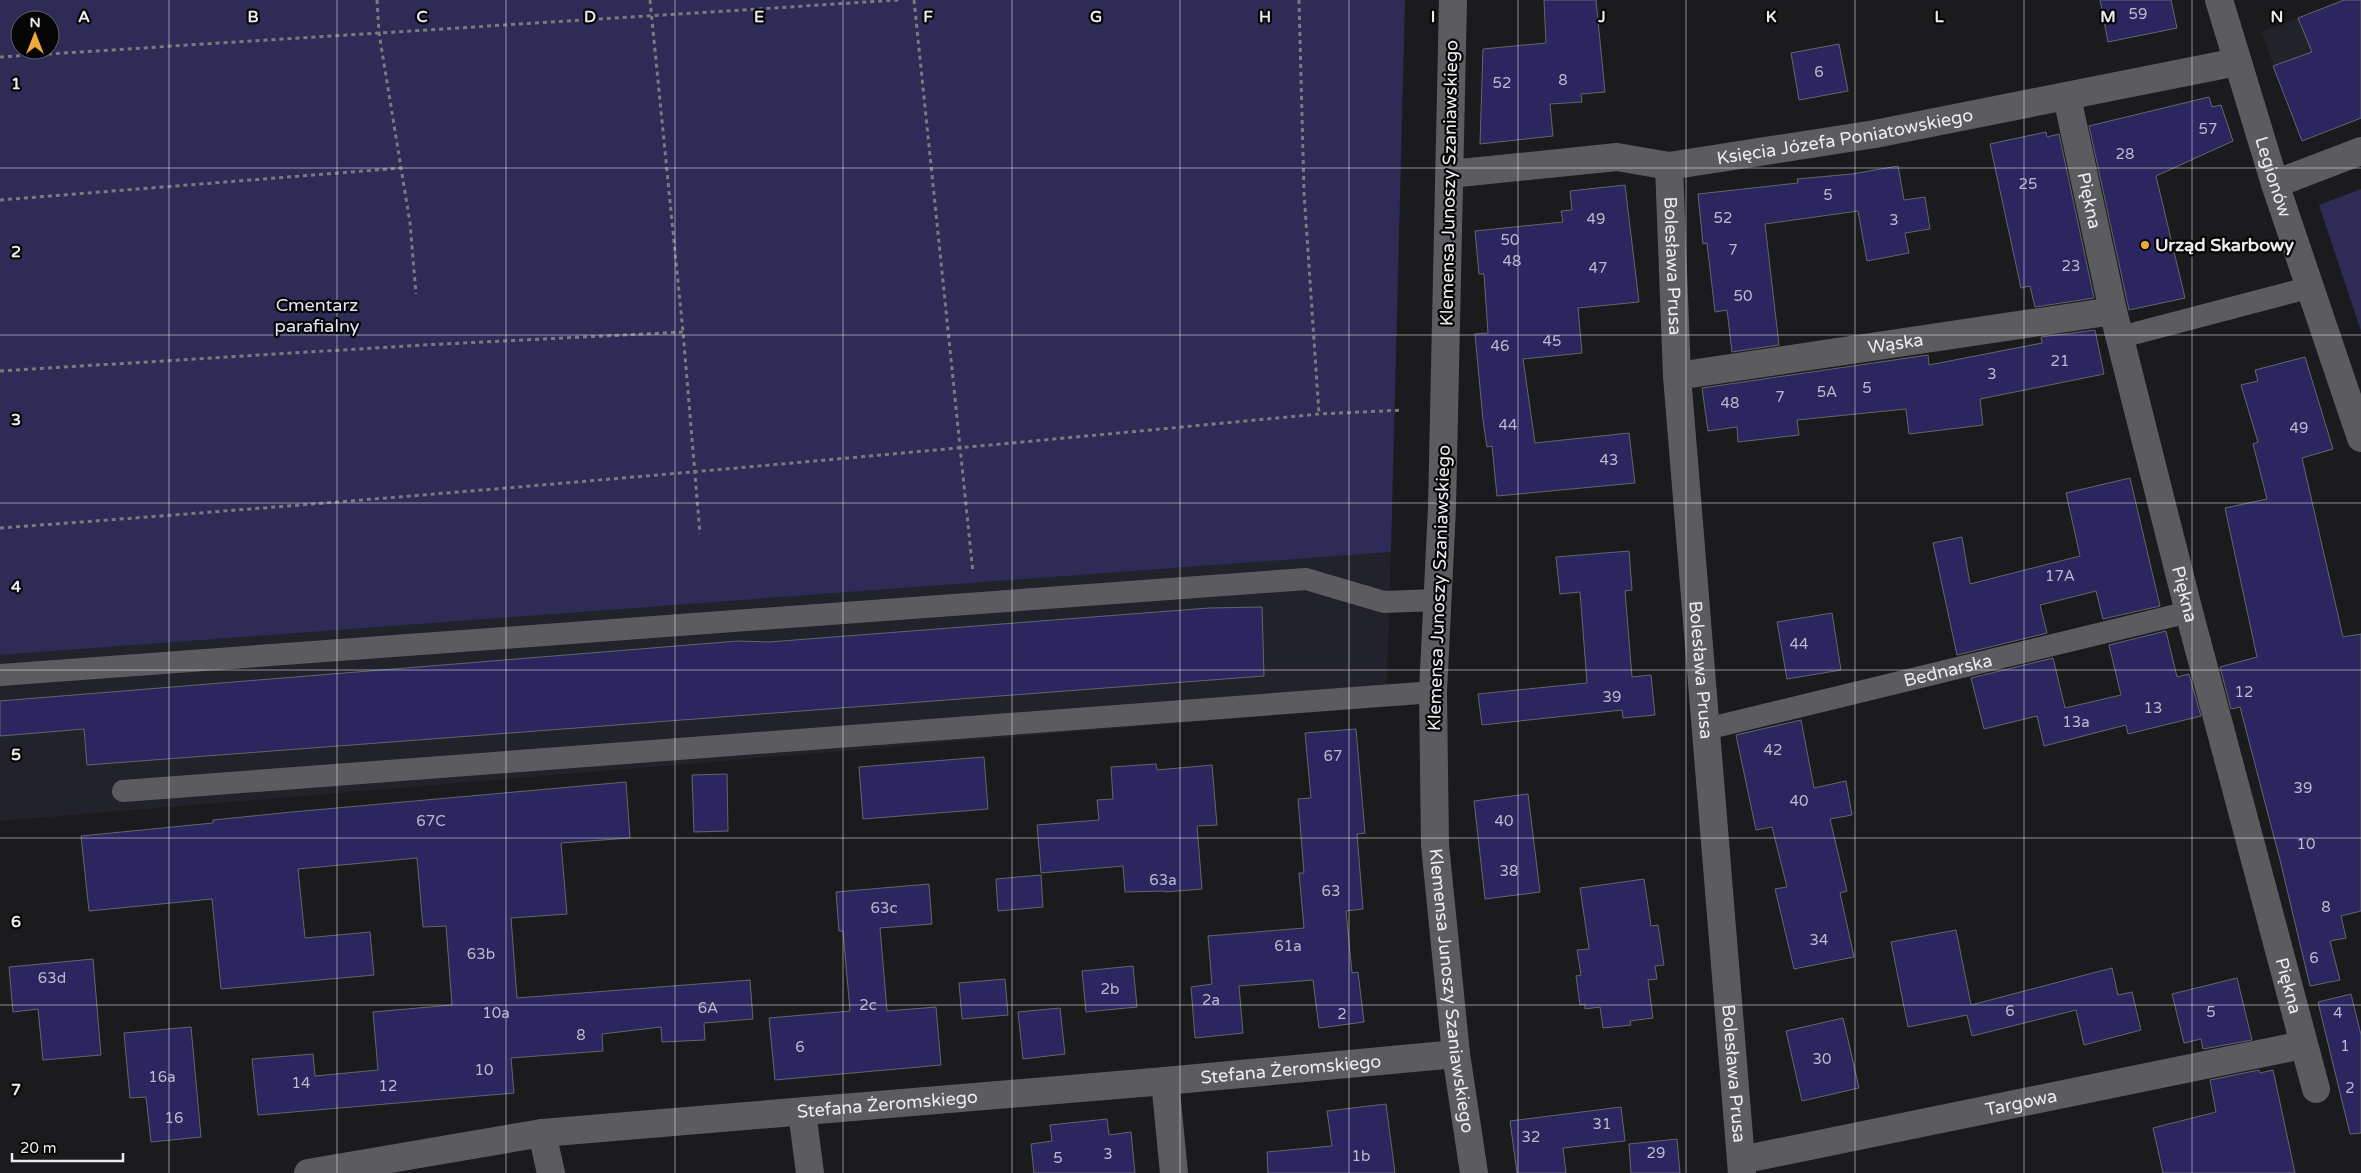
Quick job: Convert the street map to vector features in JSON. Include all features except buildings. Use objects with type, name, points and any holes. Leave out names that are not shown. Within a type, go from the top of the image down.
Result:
[{"type":"street","name":"Klemensa Junoszy Szaniawskiego","points":[[1453,0],[1442,507],[1433,692],[1434,845],[1456,1054],[1474,1173]]},
{"type":"street","name":"Legionów","points":[[2219,0],[2275,184],[2361,438]]},
{"type":"street","name":"Księcia Józefa Poniatowskiego","points":[[1450,174],[1617,157],[1669,166],[1875,134],[2237,62]]},
{"type":"street","name":"Piękna","points":[[2067,97],[2117,324],[2189,612],[2316,1090]]},
{"type":"street","points":[[2275,184],[2361,152]]},
{"type":"street","name":"Bolesława Prusa","points":[[1669,166],[1677,376],[1742,1166]]},
{"type":"street","name":"Wąska","points":[[1677,376],[2117,324]]},
{"type":"street","name":"Targowa","points":[[1742,1166],[2303,1045]]},
{"type":"street","name":"Stefana Żeromskiego","points":[[316,1172],[542,1133],[1165,1081],[1456,1054]]},
{"type":"street","points":[[1165,1081],[1174,1173]]},
{"type":"street","points":[[802,1112],[810,1173]]},
{"type":"street","points":[[542,1133],[551,1173]]},
{"type":"lane","points":[[2117,324],[2311,287]]},
{"type":"lane","points":[[0,676],[1306,580],[1384,602],[1436,600]]},
{"type":"lane","name":"Bednarska","points":[[1706,729],[2189,612]]},
{"type":"lane","points":[[123,791],[1433,692]]},
{"type":"path","points":[[377,0],[379,33],[410,223],[416,294]]},
{"type":"path","points":[[650,0],[683,332],[700,534]]},
{"type":"path","points":[[0,58],[899,0]]},
{"type":"path","points":[[914,0],[973,573]]},
{"type":"path","points":[[1299,0],[1304,192],[1319,414]]},
{"type":"path","points":[[0,200],[401,168]]},
{"type":"path","points":[[0,371],[683,332]]},
{"type":"path","points":[[0,528],[242,510],[696,471],[1319,414],[1403,410]]},
{"type":"shaded area","points":[[2344,0],[2361,0],[2308,138],[2300,136],[2261,32]]},
{"type":"shaded area","points":[[1391,552],[1386,706],[0,821],[0,655]]},
{"type":"green space","name":"Cmentarz parafialny","points":[[0,0],[1405,0],[1391,552],[0,655]]},
{"type":"green space","points":[[2361,189],[2361,331],[2319,205]]},
{"type":"place","name":"Urząd Skarbowy","points":[[2145,245]]}]
